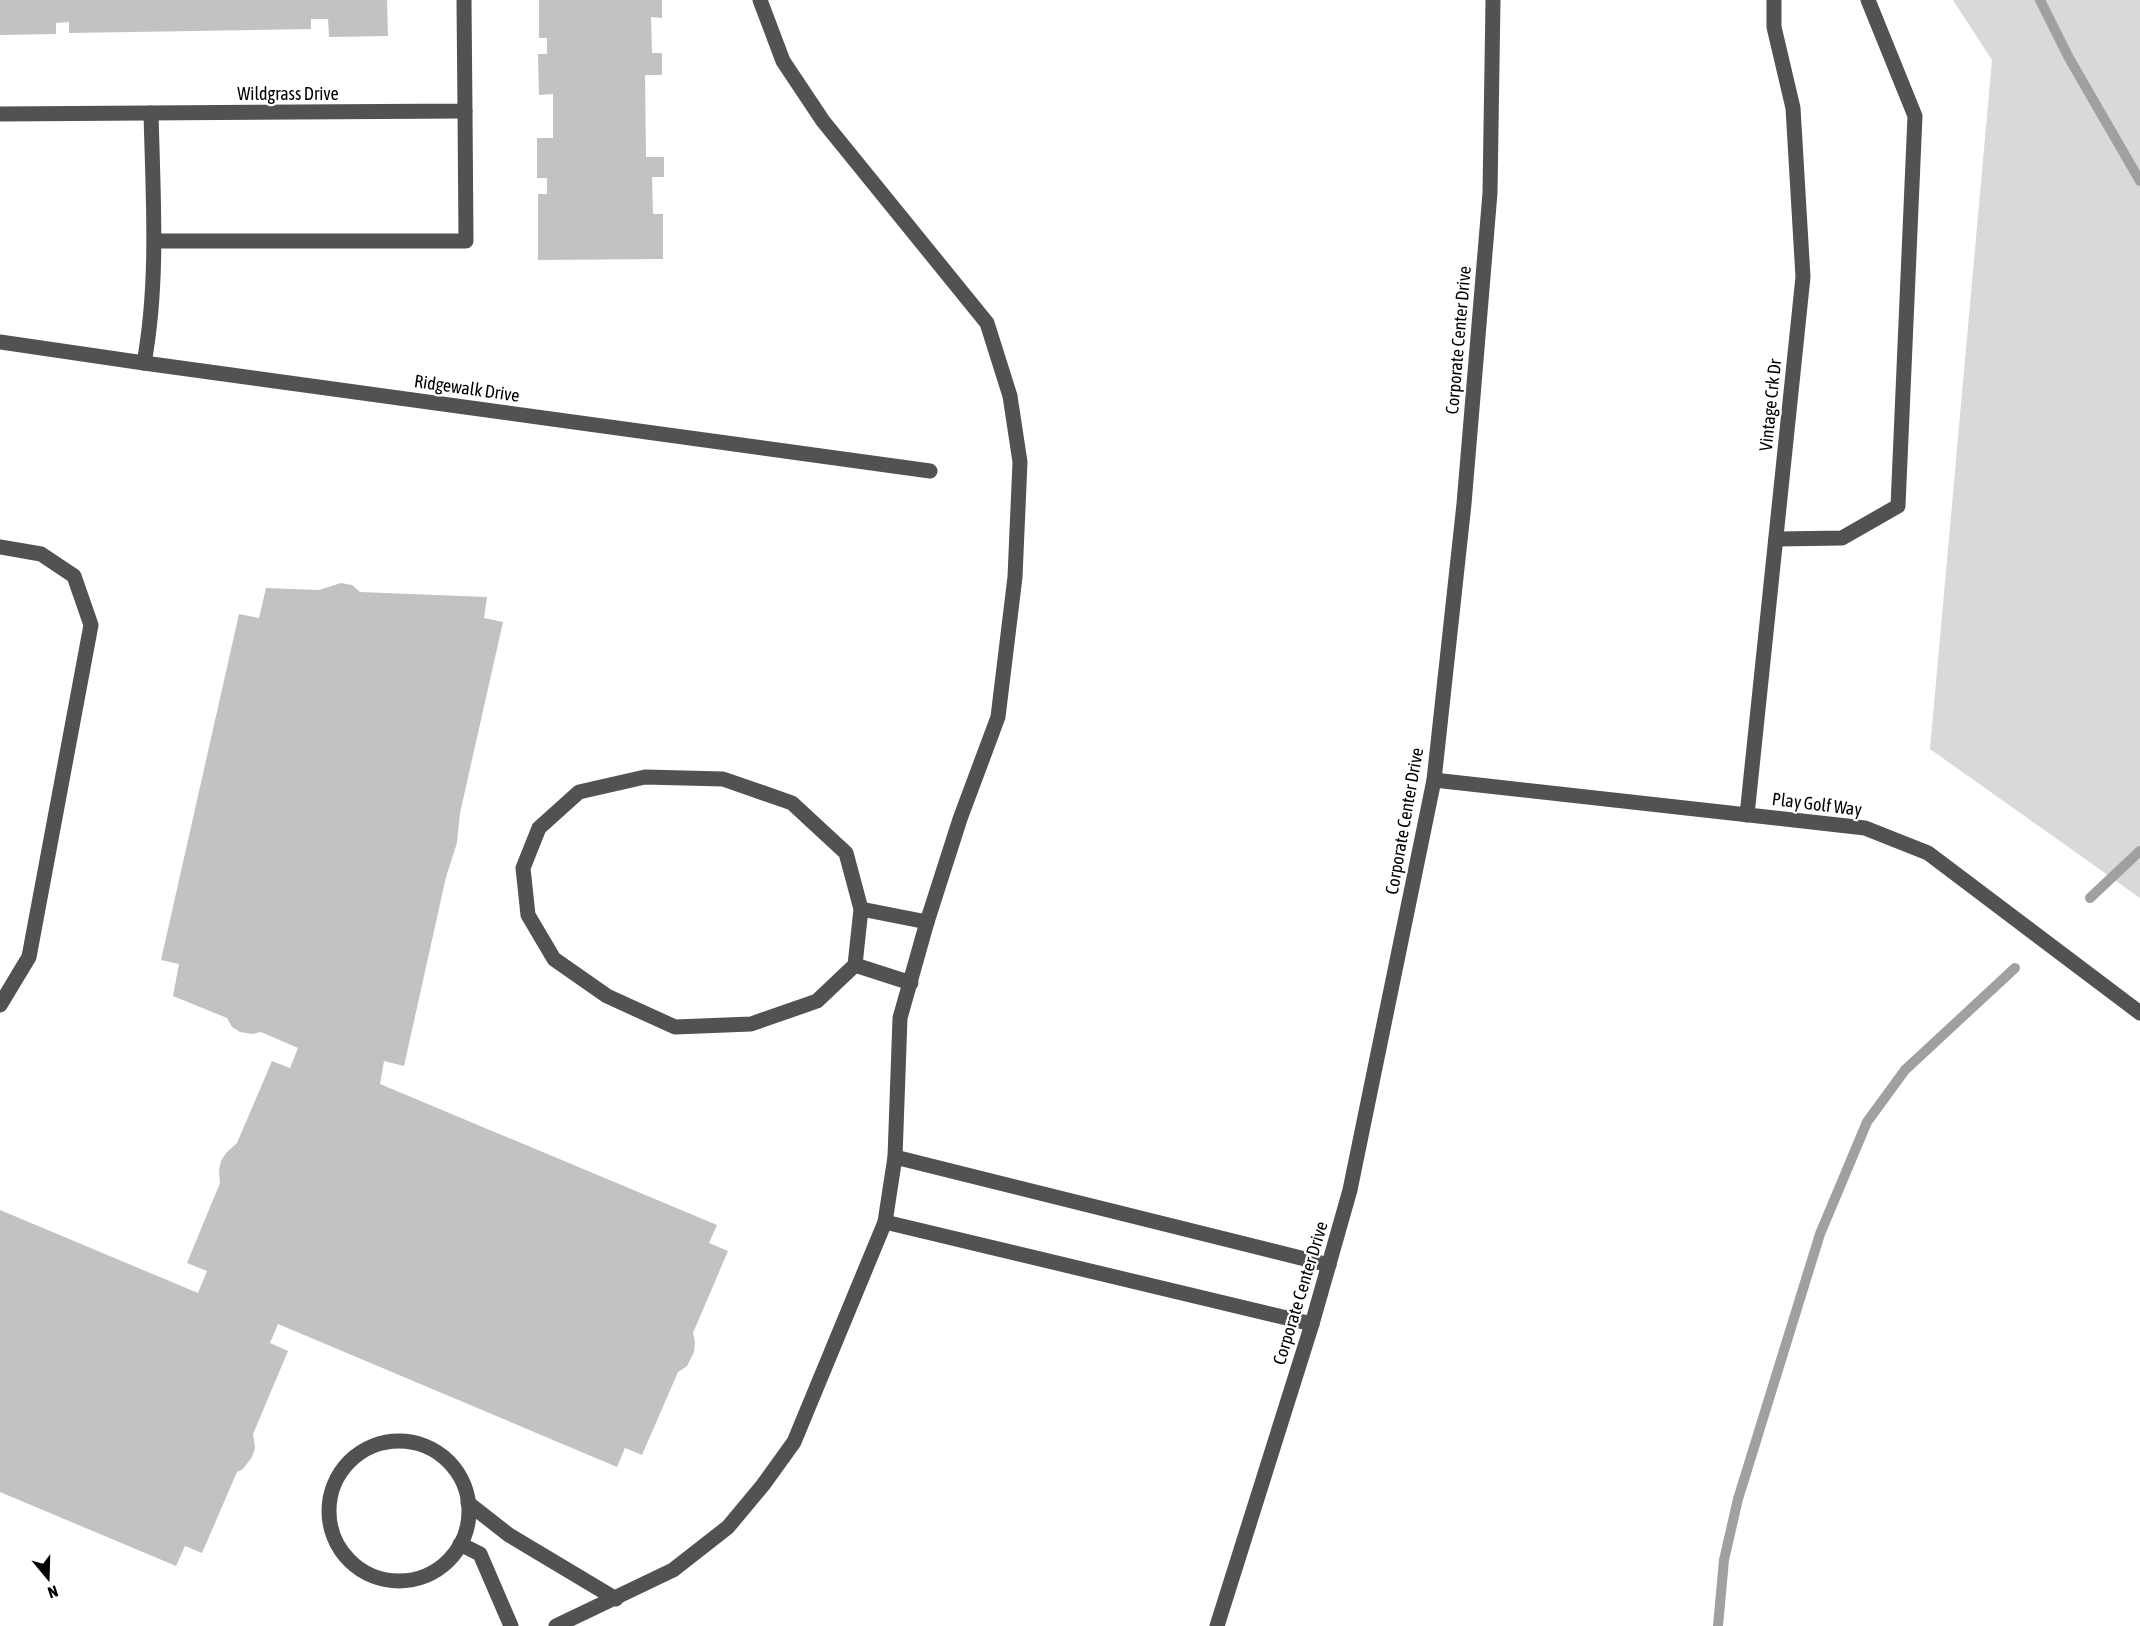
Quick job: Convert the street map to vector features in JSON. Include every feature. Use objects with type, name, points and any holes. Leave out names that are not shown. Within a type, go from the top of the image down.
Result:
[{"type":"street","points":[[154,241],[466,241],[464,0]]},
{"type":"street","points":[[556,1626],[673,1570],[728,1527],[763,1485],[794,1442],[885,1222],[895,1156],[900,1018],[927,922],[960,819],[998,717],[1015,577],[1020,462],[1011,396],[987,323],[823,121],[783,61],[760,0]]},
{"type":"street","name":"Corporate Center Drive","points":[[1217,1626],[1312,1324],[1350,1190],[1434,780],[1464,504],[1490,194],[1493,0]]},
{"type":"street","name":"Vintage Crk Dr","points":[[1747,815],[1803,277],[1793,108],[1774,27],[1774,0]]},
{"type":"street","points":[[1776,539],[1842,538],[1898,506],[1915,116],[1868,0]]},
{"type":"street","name":"Wildgrass Drive","points":[[0,114],[465,111]]},
{"type":"street","points":[[144,363],[151,324],[154,241],[151,113]]},
{"type":"street","name":"Ridgewalk Drive","points":[[0,342],[930,471]]},
{"type":"street","points":[[0,547],[41,554],[74,576],[91,625],[29,957],[0,1005]]},
{"type":"street","points":[[645,777],[723,779],[792,802],[846,853],[861,909],[855,965],[817,1001],[751,1024],[675,1028],[607,996],[554,959],[528,915],[523,868],[539,828],[579,792],[645,777]]},
{"type":"street","name":"Play Golf Way","points":[[1434,780],[1864,828],[1928,854],[2140,1013]]},
{"type":"street","points":[[861,909],[927,922]]},
{"type":"street","points":[[855,965],[911,984]]},
{"type":"street","points":[[895,1156],[1329,1265]]},
{"type":"street","points":[[885,1222],[1312,1324]]},
{"type":"street","points":[[413,1441],[447,1457],[467,1487],[468,1503],[470,1524],[453,1558],[423,1578],[385,1581],[352,1565],[331,1534],[329,1497],[345,1464],[376,1443],[413,1441]]},
{"type":"street","points":[[468,1503],[509,1535],[616,1599]]},
{"type":"street","points":[[460,1544],[480,1554],[510,1626]]},
{"type":"shaded area","points":[[1953,0],[2140,0],[2140,898],[1930,749],[1992,60]]},
{"type":"building","points":[[0,0],[387,0],[388,36],[329,37],[328,19],[311,19],[311,29],[69,33],[69,22],[56,23],[56,34],[0,35]]},
{"type":"building","points":[[539,0],[662,0],[662,18],[651,17],[652,53],[662,53],[662,75],[645,75],[646,157],[664,157],[664,177],[652,177],[653,214],[663,214],[663,259],[538,260],[538,194],[547,194],[547,178],[537,178],[537,138],[553,138],[553,94],[539,95],[538,54],[547,54],[547,38],[539,38]]},
{"type":"building","points":[[341,583],[352,585],[360,592],[487,597],[484,618],[503,622],[460,813],[457,843],[446,877],[404,1066],[384,1061],[380,1084],[717,1225],[709,1243],[728,1251],[693,1333],[694,1352],[687,1366],[678,1372],[642,1455],[625,1448],[617,1467],[278,1324],[270,1343],[288,1351],[253,1434],[255,1448],[252,1457],[243,1469],[237,1472],[202,1553],[185,1546],[176,1566],[0,1492],[0,1210],[198,1293],[207,1271],[187,1263],[220,1183],[221,1161],[237,1143],[272,1061],[290,1068],[298,1048],[261,1032],[252,1034],[240,1032],[232,1027],[227,1018],[173,996],[179,964],[161,960],[239,614],[259,618],[266,588],[319,590]]},
{"type":"waterway","points":[[2040,0],[2069,58],[2140,181]]},
{"type":"waterway","points":[[2090,898],[2140,851]]},
{"type":"waterway","points":[[1718,1626],[1724,1560],[1738,1499],[1820,1234],[1867,1122],[1905,1070],[2015,968]]}]
